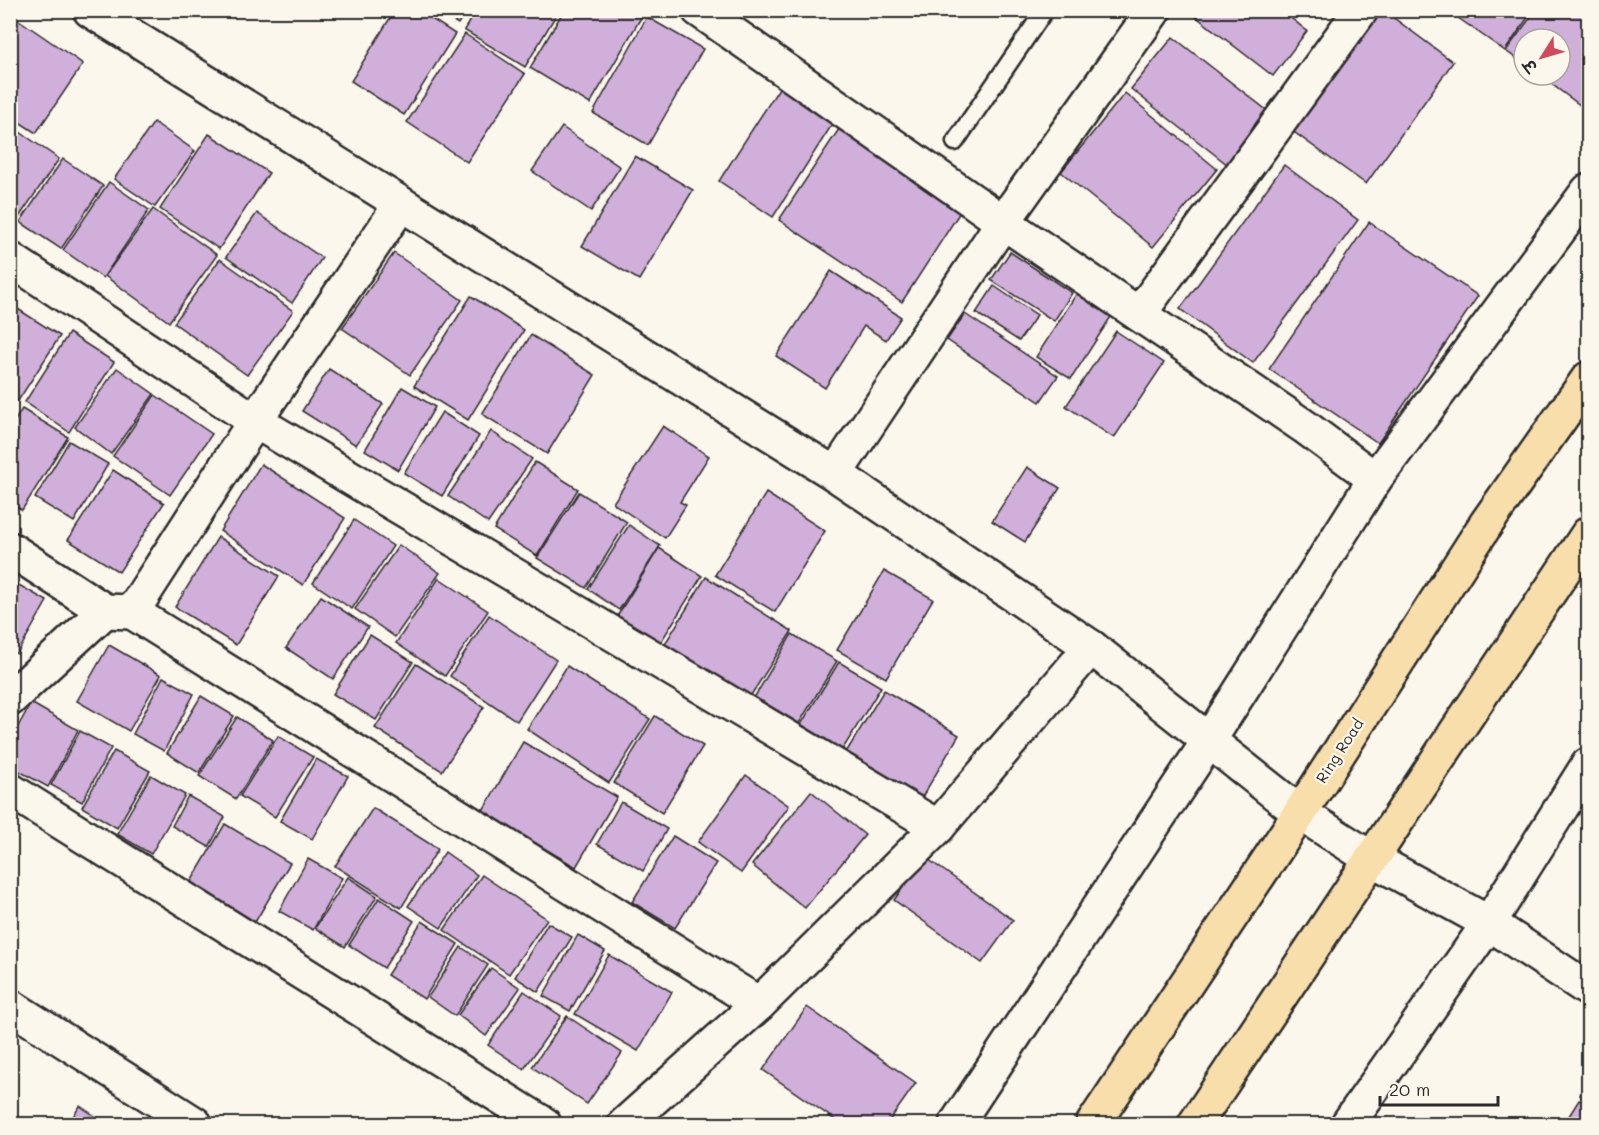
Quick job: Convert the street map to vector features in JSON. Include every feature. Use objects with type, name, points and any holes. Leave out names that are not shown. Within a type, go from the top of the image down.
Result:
[{"type":"highway","name":"Ring Road","points":[[1093,1125],[1486,524],[1588,379]]},
{"type":"highway","points":[[1195,1125],[1588,534]]},
{"type":"street","points":[[90,10],[835,474],[1090,647],[1299,813],[1372,859],[1489,923],[1588,989]]},
{"type":"street","points":[[699,10],[1003,222],[1305,427],[1375,478]]},
{"type":"street","points":[[835,474],[1003,222],[1154,10]]},
{"type":"street","points":[[1139,314],[1361,10]]},
{"type":"street","points":[[956,1125],[1208,742],[1375,478],[1588,191]]},
{"type":"street","points":[[10,699],[118,612],[255,421],[401,204]]},
{"type":"street","points":[[10,259],[255,421],[939,827]]},
{"type":"street","points":[[10,549],[118,612],[759,1005]]},
{"type":"street","points":[[625,1125],[759,1005],[939,827],[1090,647]]},
{"type":"street","points":[[1348,1125],[1489,923],[1588,765]]},
{"type":"street","points":[[10,790],[544,1125]]},
{"type":"street","points":[[10,1006],[195,1125]]},
{"type":"lane","points":[[955,142],[1045,10]]},
{"type":"building","points":[[395,10],[418,10],[455,34],[404,115],[351,81]]},
{"type":"building","points":[[435,10],[466,10],[458,24]]},
{"type":"building","points":[[476,10],[559,10],[525,67],[464,30]]},
{"type":"building","points":[[564,10],[645,11],[590,104],[530,68]]},
{"type":"building","points":[[1197,10],[1281,10],[1307,31],[1273,76],[1194,15]]},
{"type":"building","points":[[1376,10],[1383,10],[1453,62],[1366,184],[1291,130]]},
{"type":"building","points":[[1447,10],[1533,10],[1521,27],[1512,27],[1512,41],[1505,51]]},
{"type":"building","points":[[1536,10],[1588,10],[1588,111],[1555,87],[1572,87],[1572,27],[1524,27]]},
{"type":"building","points":[[647,17],[703,49],[648,145],[593,113]]},
{"type":"building","points":[[19,20],[83,64],[36,133],[10,116],[10,32]]},
{"type":"building","points":[[465,34],[525,74],[467,162],[407,122]]},
{"type":"building","points":[[1173,37],[1269,112],[1228,165],[1131,89]]},
{"type":"building","points":[[1512,43],[1512,55],[1506,51]]},
{"type":"building","points":[[781,85],[835,120],[773,217],[719,181]]},
{"type":"building","points":[[1125,93],[1217,169],[1153,247],[1061,172]]},
{"type":"building","points":[[154,122],[195,151],[155,207],[114,179]]},
{"type":"building","points":[[562,127],[620,167],[591,211],[532,171]]},
{"type":"building","points":[[839,129],[962,209],[902,302],[779,220]]},
{"type":"building","points":[[17,130],[59,159],[17,220],[10,216],[10,140]]},
{"type":"building","points":[[209,134],[269,173],[219,249],[160,209]]},
{"type":"building","points":[[635,156],[693,190],[639,280],[582,246]]},
{"type":"building","points":[[63,159],[103,186],[61,249],[20,222]]},
{"type":"building","points":[[1284,165],[1358,220],[1253,363],[1180,309]]},
{"type":"building","points":[[109,182],[149,210],[103,278],[63,250]]},
{"type":"building","points":[[153,209],[217,255],[169,322],[105,276]]},
{"type":"building","points":[[257,213],[322,258],[292,303],[226,257]]},
{"type":"building","points":[[1369,222],[1478,296],[1378,443],[1269,369]]},
{"type":"building","points":[[1010,252],[1072,293],[1054,321],[991,280]]},
{"type":"building","points":[[394,253],[462,300],[410,375],[342,328]]},
{"type":"building","points":[[220,259],[293,311],[247,375],[174,323]]},
{"type":"building","points":[[831,271],[901,317],[886,340],[864,326],[825,388],[776,356]]},
{"type":"building","points":[[994,286],[1037,315],[1019,341],[976,313]]},
{"type":"building","points":[[1079,290],[1114,312],[1071,379],[1036,357]]},
{"type":"building","points":[[471,296],[524,330],[468,420],[414,386]]},
{"type":"building","points":[[10,304],[60,336],[18,401],[10,396]]},
{"type":"building","points":[[965,314],[1058,376],[1040,402],[947,340]]},
{"type":"building","points":[[1116,331],[1164,363],[1114,438],[1066,406]]},
{"type":"building","points":[[69,333],[114,362],[69,432],[25,402]]},
{"type":"building","points":[[531,335],[595,375],[547,454],[482,414]]},
{"type":"building","points":[[117,368],[154,394],[111,454],[75,427]]},
{"type":"building","points":[[329,369],[383,404],[356,445],[302,411]]},
{"type":"building","points":[[402,387],[435,407],[398,470],[365,450]]},
{"type":"building","points":[[155,395],[212,434],[170,495],[113,456]]},
{"type":"building","points":[[22,409],[68,437],[22,510],[10,502],[10,428]]},
{"type":"building","points":[[442,412],[479,436],[442,496],[404,473]]},
{"type":"building","points":[[663,426],[709,456],[680,502],[686,505],[665,538],[613,503]]},
{"type":"building","points":[[491,431],[532,459],[488,523],[448,496]]},
{"type":"building","points":[[69,441],[108,464],[74,522],[35,498]]},
{"type":"building","points":[[535,462],[578,489],[537,556],[494,529]]},
{"type":"building","points":[[261,464],[345,518],[303,585],[220,531]]},
{"type":"building","points":[[1027,467],[1060,488],[1025,542],[992,521]]},
{"type":"building","points":[[113,470],[164,503],[119,572],[68,540]]},
{"type":"building","points":[[579,492],[627,522],[586,588],[537,558]]},
{"type":"building","points":[[766,493],[825,531],[775,612],[715,575]]},
{"type":"building","points":[[354,520],[393,546],[352,609],[313,583]]},
{"type":"building","points":[[629,525],[660,546],[619,610],[588,589]]},
{"type":"building","points":[[218,537],[279,576],[236,645],[175,607]]},
{"type":"building","points":[[399,545],[440,573],[395,637],[355,609]]},
{"type":"building","points":[[659,548],[702,576],[659,645],[616,618]]},
{"type":"building","points":[[884,571],[933,599],[886,678],[837,650]]},
{"type":"building","points":[[706,577],[792,631],[748,700],[663,647]]},
{"type":"building","points":[[439,578],[488,611],[445,676],[396,643]]},
{"type":"building","points":[[10,580],[47,601],[17,654],[10,650]]},
{"type":"building","points":[[321,596],[368,627],[333,679],[286,648]]},
{"type":"building","points":[[489,615],[556,660],[517,721],[450,676]]},
{"type":"building","points":[[792,634],[837,661],[795,730],[751,703]]},
{"type":"building","points":[[370,635],[413,662],[376,720],[333,694]]},
{"type":"building","points":[[109,645],[161,675],[129,731],[77,701]]},
{"type":"building","points":[[839,662],[881,687],[841,752],[800,726]]},
{"type":"building","points":[[416,664],[484,707],[442,771],[375,728]]},
{"type":"building","points":[[567,666],[650,719],[609,783],[527,729]]},
{"type":"building","points":[[163,677],[194,694],[164,751],[133,734]]},
{"type":"building","points":[[884,690],[959,735],[921,799],[845,754]]},
{"type":"building","points":[[201,696],[234,716],[199,773],[167,753]]},
{"type":"building","points":[[31,703],[78,730],[48,787],[10,766],[10,741]]},
{"type":"building","points":[[655,716],[703,746],[662,813],[614,783]]},
{"type":"building","points":[[237,717],[273,740],[236,799],[199,776]]},
{"type":"building","points":[[80,731],[111,748],[82,802],[51,785]]},
{"type":"building","points":[[278,736],[313,757],[275,817],[240,796]]},
{"type":"building","points":[[523,742],[617,797],[576,867],[482,812]]},
{"type":"building","points":[[114,751],[150,771],[117,828],[82,807]]},
{"type":"building","points":[[316,759],[348,776],[312,839],[280,821]]},
{"type":"building","points":[[151,775],[185,795],[151,854],[117,834]]},
{"type":"building","points":[[746,775],[789,806],[741,873],[698,842]]},
{"type":"building","points":[[811,791],[865,835],[805,908],[752,865]]},
{"type":"building","points":[[188,796],[225,817],[209,847],[172,826]]},
{"type":"building","points":[[621,802],[667,829],[643,871],[597,844]]},
{"type":"building","points":[[373,808],[438,849],[401,908],[335,866]]},
{"type":"building","points":[[225,824],[290,863],[254,924],[189,885]]},
{"type":"building","points":[[673,836],[716,863],[675,928],[632,902]]},
{"type":"building","points":[[445,852],[477,875],[441,928],[408,906]]},
{"type":"building","points":[[925,857],[1013,920],[982,963],[894,900]]},
{"type":"building","points":[[308,859],[342,878],[313,930],[279,911]]},
{"type":"building","points":[[482,875],[547,919],[509,974],[444,930]]},
{"type":"building","points":[[348,877],[377,896],[345,947],[315,928]]},
{"type":"building","points":[[379,898],[414,921],[384,968],[349,945]]},
{"type":"building","points":[[422,921],[458,944],[424,999],[387,975]]},
{"type":"building","points":[[548,923],[572,937],[538,992],[515,977]]},
{"type":"building","points":[[578,935],[605,951],[570,1011],[543,996]]},
{"type":"building","points":[[461,947],[488,965],[455,1016],[428,997]]},
{"type":"building","points":[[609,955],[672,992],[638,1051],[575,1014]]},
{"type":"building","points":[[491,968],[520,988],[486,1036],[458,1015]]},
{"type":"building","points":[[524,991],[561,1016],[524,1069],[488,1045]]},
{"type":"building","points":[[807,1007],[916,1083],[887,1124],[841,1124],[763,1070]]},
{"type":"building","points":[[567,1016],[622,1053],[587,1104],[532,1067]]},
{"type":"building","points":[[1588,1083],[1588,1101],[1580,1095]]},
{"type":"building","points":[[1579,1100],[1588,1106],[1588,1124],[1575,1124],[1567,1119]]},
{"type":"building","points":[[80,1106],[107,1124],[68,1124]]}]
